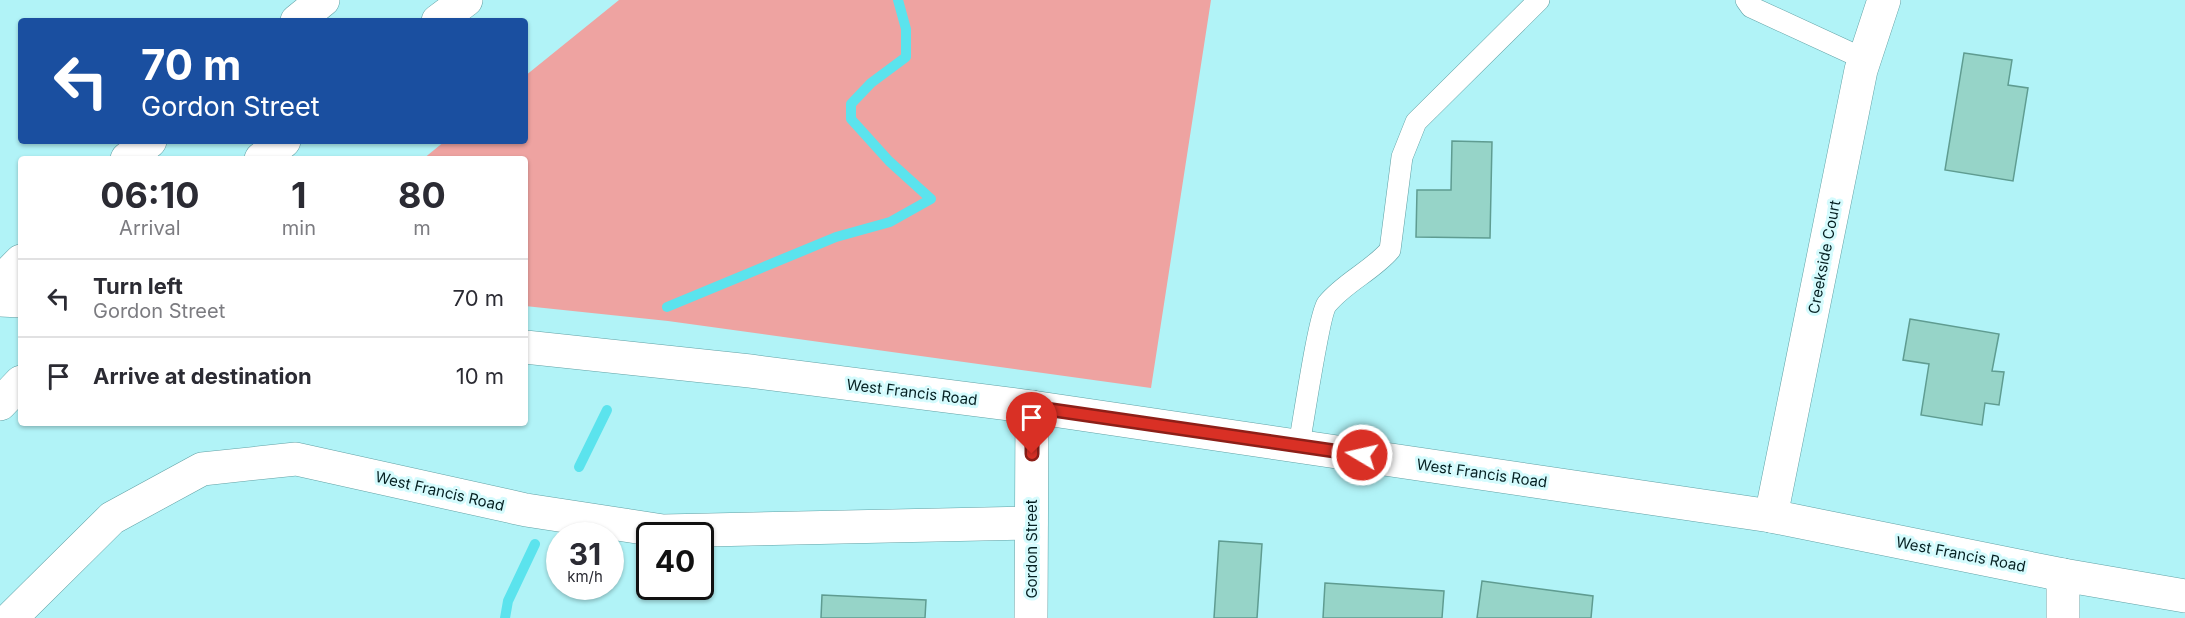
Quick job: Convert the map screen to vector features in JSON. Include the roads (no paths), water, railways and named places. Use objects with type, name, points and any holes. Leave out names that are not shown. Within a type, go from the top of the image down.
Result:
[{"type":"main road","points":[[301,18],[323,0]]},
{"type":"main road","points":[[442,18],[465,0]]},
{"type":"main road","name":"Creekside Court","points":[[1771,516],[1864,59],[1884,0]]},
{"type":"main road","points":[[132,156],[146,144]]},
{"type":"main road","points":[[265,156],[280,144]]},
{"type":"main road","points":[[0,282],[18,264]]},
{"type":"main road","points":[[0,300],[18,301]]},
{"type":"main road","name":"West Francis Road","points":[[528,347],[750,371],[1032,407],[1299,445],[1771,516],[2063,575],[2185,596]]},
{"type":"main road","points":[[0,404],[18,385]]},
{"type":"main road","name":"Gordon Street","points":[[1031,618],[1032,407]]},
{"type":"main road","name":"West Francis Road","points":[[11,618],[112,518],[202,469],[296,459],[526,510],[663,531],[1031,523]]},
{"type":"main road","points":[[2063,575],[2063,618]]},
{"type":"lane","points":[[1299,445],[1325,307],[1345,286],[1380,261],[1390,250],[1402,157],[1416,122],[1539,0]]},
{"type":"lane","points":[[1746,0],[1751,7],[1864,59]]},
{"type":"waterway","points":[[667,307],[836,237],[890,222],[931,199],[889,161],[851,119],[851,104],[871,83],[906,57],[906,29],[898,0]]},
{"type":"waterway","points":[[579,467],[607,410]]},
{"type":"waterway","points":[[505,618],[508,601],[535,544]]}]
